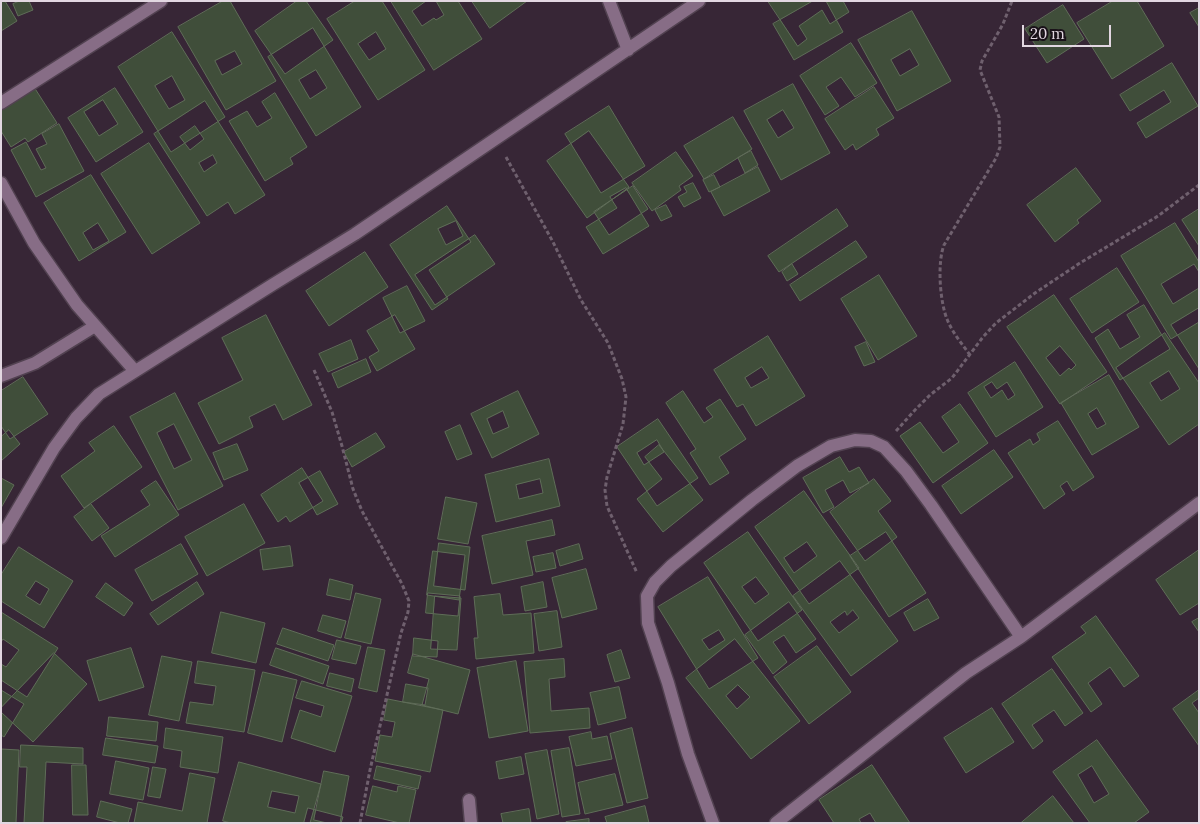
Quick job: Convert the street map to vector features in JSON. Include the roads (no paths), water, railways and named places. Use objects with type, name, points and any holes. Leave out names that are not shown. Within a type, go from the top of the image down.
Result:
[{"type":"street","points":[[1,104],[161,1]]},
{"type":"street","points":[[609,1],[628,50]]},
{"type":"street","points":[[1,538],[54,448],[76,418],[99,394],[355,234],[699,1]]},
{"type":"street","points":[[1,182],[34,243],[76,305],[135,371]]},
{"type":"street","points":[[1,376],[34,362],[95,326]]},
{"type":"street","points":[[713,823],[688,754],[648,622],[647,596],[655,582],[671,566],[796,466],[831,446],[855,440],[871,441],[884,447],[906,471],[932,505],[1021,637]]},
{"type":"street","points":[[776,823],[966,674],[1021,637],[1199,503]]},
{"type":"street","points":[[469,800],[471,823]]}]
